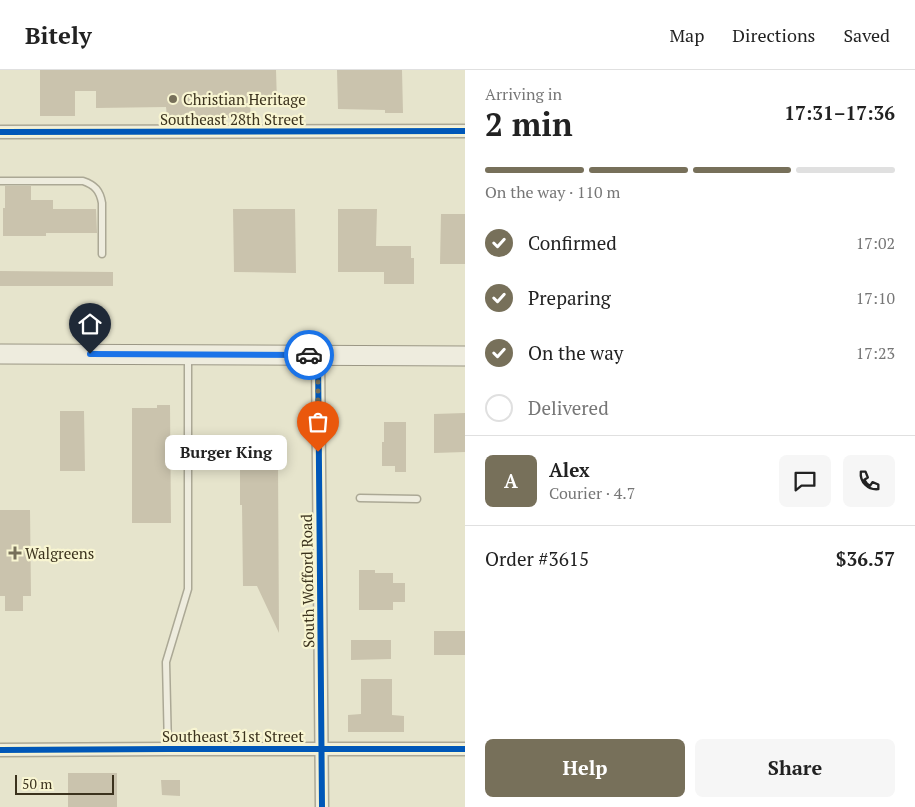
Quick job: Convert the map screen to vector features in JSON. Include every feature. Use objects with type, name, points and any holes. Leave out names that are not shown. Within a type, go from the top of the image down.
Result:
[{"type":"main road","points":[[0,354],[465,356]]},
{"type":"street","name":"Southeast 28th Street","points":[[0,132],[465,132]]},
{"type":"street","name":"South Wofford Road","points":[[318,355],[322,807]]},
{"type":"street","name":"Southeast 31st Street","points":[[0,750],[465,749]]},
{"type":"lane","points":[[0,181],[83,182],[96,187],[102,203],[102,254]]},
{"type":"lane","points":[[168,749],[166,662],[188,589],[188,355]]},
{"type":"lane","points":[[360,498],[418,499]]},
{"type":"building","name":"Christian Heritage","points":[[40,70],[276,70],[277,103],[250,104],[251,118],[167,117],[166,107],[96,108],[96,91],[75,91],[75,116],[40,116]]},
{"type":"building","points":[[337,70],[402,70],[403,113],[385,113],[385,110],[338,109]]},
{"type":"building","points":[[5,186],[31,186],[31,200],[53,200],[53,209],[96,209],[97,233],[46,233],[46,236],[3,236]]},
{"type":"building","points":[[233,209],[295,209],[296,273],[234,272]]},
{"type":"building","points":[[338,209],[377,209],[376,246],[411,246],[411,258],[414,258],[414,284],[384,284],[384,272],[338,272]]},
{"type":"building","points":[[441,214],[465,214],[465,264],[440,264]]},
{"type":"building","points":[[0,271],[113,272],[113,286],[0,286]]},
{"type":"building","points":[[157,405],[170,405],[171,523],[132,523],[132,408],[157,408]]},
{"type":"building","points":[[60,411],[84,411],[85,471],[60,471]]},
{"type":"building","points":[[465,413],[465,452],[434,453],[434,414]]},
{"type":"building","points":[[384,422],[406,422],[406,472],[395,472],[395,466],[382,466]]},
{"type":"building","points":[[240,464],[278,464],[279,633],[257,586],[243,586]]},
{"type":"building","name":"Walgreens","points":[[0,510],[30,510],[31,596],[23,596],[23,611],[5,611],[5,596],[0,596]]},
{"type":"building","points":[[359,570],[375,570],[375,573],[393,573],[393,583],[405,583],[405,602],[393,602],[393,610],[359,610]]},
{"type":"building","points":[[434,631],[465,631],[465,655],[434,655]]},
{"type":"building","points":[[351,640],[391,640],[391,659],[351,660]]},
{"type":"building","points":[[361,679],[392,679],[392,715],[404,716],[404,732],[348,732],[348,715],[361,714]]},
{"type":"building","points":[[68,773],[117,773],[117,807],[68,807]]},
{"type":"building","points":[[161,780],[180,780],[180,796],[162,795]]},
{"type":"cycle path","points":[[0,132],[465,131]]},
{"type":"cycle path","points":[[318,355],[322,807]]},
{"type":"cycle path","points":[[0,750],[465,749]]},
{"type":"way so far","points":[[309,355],[318,355],[318,452]]},
{"type":"place","name":"Christian Heritage","points":[[173,99]]},
{"type":"place","name":"Burger King","points":[[318,452]]},
{"type":"place","name":"Walgreens","points":[[15,553]]},
{"type":"route","points":[[90,354],[309,355]]}]
